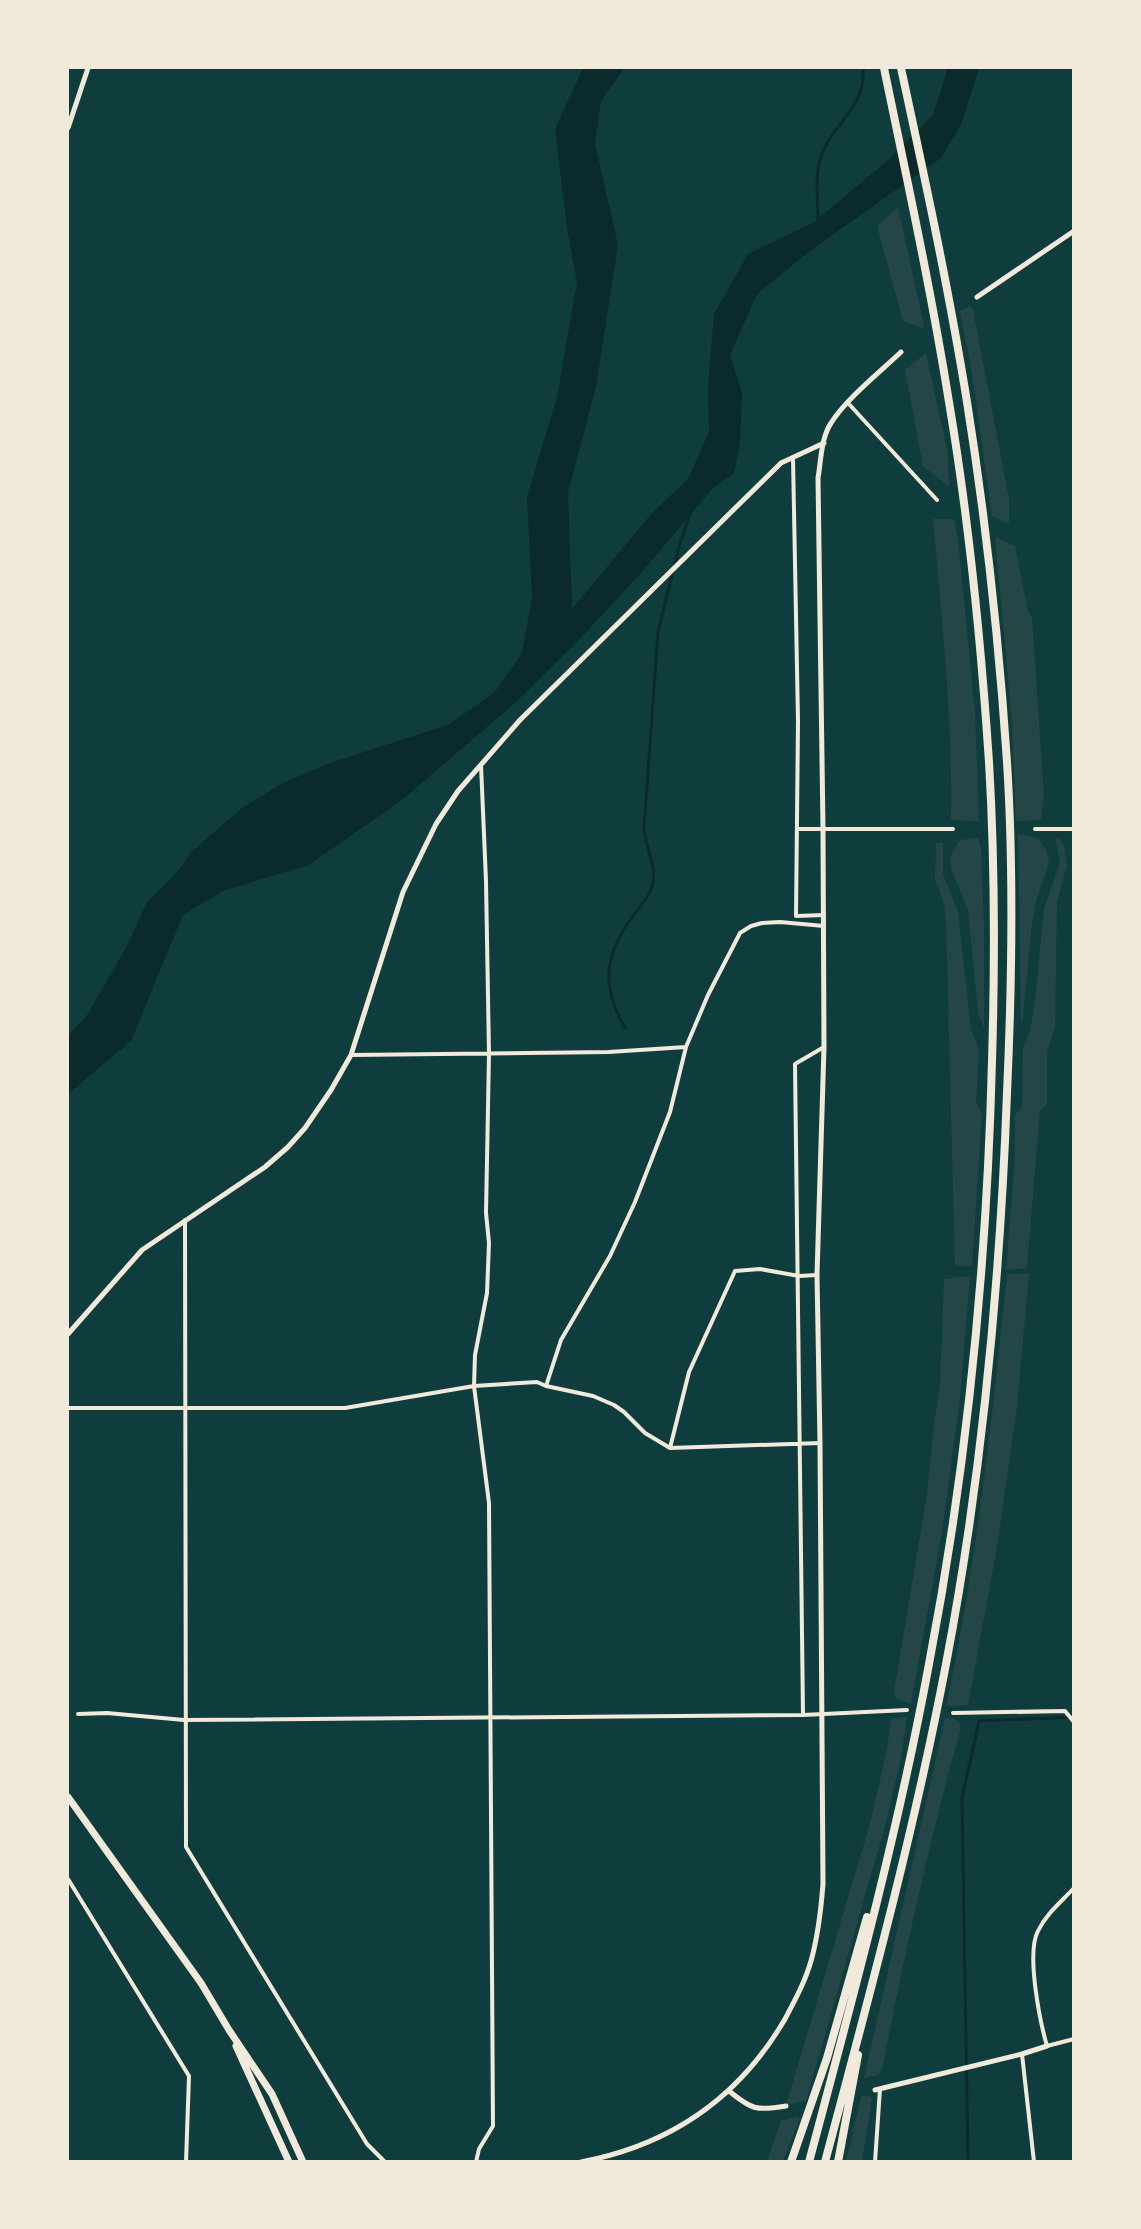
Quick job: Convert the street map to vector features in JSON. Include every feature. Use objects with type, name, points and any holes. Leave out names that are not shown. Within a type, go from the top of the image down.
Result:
[{"type":"highway","points":[[809,2162],[887,1858],[929,1665],[959,1480],[981,1278],[990,1126],[994,914],[984,693],[950,405],[922,252],[884,68]]},
{"type":"highway","points":[[825,2162],[871,1992],[918,1801],[947,1660],[966,1548],[991,1349],[1003,1200],[1008,1091],[1011,985],[1010,844],[1002,695],[978,475],[965,390],[902,68]]},
{"type":"highway","points":[[68,1797],[201,1983],[272,2094],[303,2162]]},
{"type":"highway","points":[[791,2162],[827,2058],[867,1917],[887,1858]]},
{"type":"highway","points":[[838,2162],[871,1992]]},
{"type":"highway","points":[[229,2030],[290,2162]]},
{"type":"main road","points":[[68,128],[88,68]]},
{"type":"main road","points":[[977,297],[1074,231]]},
{"type":"main road","points":[[581,2162],[623,2152],[668,2133],[690,2121],[729,2091],[761,2056],[776,2034],[804,1982],[817,1934],[823,1884],[817,1275],[824,1047],[818,478],[830,424],[848,403],[901,352]]},
{"type":"main road","points":[[68,1334],[142,1250],[249,1179],[288,1147],[320,1106],[351,1055],[403,891],[436,824],[458,791],[520,720],[781,463],[824,443]]},
{"type":"main road","points":[[878,2090],[1047,2046]]},
{"type":"main road","points":[[729,2091],[748,2107],[755,2109],[786,2106]]},
{"type":"street","points":[[848,403],[937,500]]},
{"type":"street","points":[[793,457],[799,829],[796,916],[824,915]]},
{"type":"street","points":[[476,2162],[479,2149],[493,2126],[489,1503],[474,1386],[475,1355],[487,1283],[489,1054],[486,880],[481,765]]},
{"type":"street","points":[[799,829],[953,829]]},
{"type":"street","points":[[1035,829],[1074,829]]},
{"type":"street","points":[[546,1386],[561,1340],[610,1256],[635,1202],[670,1112],[686,1047],[708,995],[740,933],[751,926],[762,923],[780,922],[824,926]]},
{"type":"street","points":[[351,1055],[609,1052],[686,1047]]},
{"type":"street","points":[[803,1714],[795,1064],[824,1047]]},
{"type":"street","points":[[185,1220],[186,1846],[367,2145],[385,2162]]},
{"type":"street","points":[[670,1448],[690,1372],[735,1271],[760,1269],[799,1276],[817,1275]]},
{"type":"street","points":[[68,1408],[345,1408],[474,1386],[537,1383],[593,1396],[614,1405],[645,1433],[670,1448],[820,1443]]},
{"type":"street","points":[[78,1714],[107,1713],[184,1720],[821,1714],[906,1710]]},
{"type":"street","points":[[953,1713],[1065,1711],[1074,1722]]},
{"type":"street","points":[[68,1879],[189,2076],[186,2162]]},
{"type":"street","points":[[1074,1888],[1048,1915],[1036,1934],[1034,1954],[1037,2007],[1047,2046],[1074,2039]]},
{"type":"street","points":[[1022,2054],[1034,2162]]},
{"type":"street","points":[[874,2162],[878,2090]]},
{"type":"shaded area","points":[[583,68],[624,68],[601,101],[595,144],[618,245],[596,387],[568,492],[572,609],[652,513],[688,479],[709,432],[708,385],[714,314],[748,254],[814,222],[886,162],[933,115],[948,68],[979,68],[961,125],[941,158],[810,251],[757,294],[730,355],[742,393],[740,443],[734,473],[712,489],[641,573],[577,642],[516,702],[403,799],[309,865],[225,890],[183,915],[131,1041],[68,1094],[68,1036],[87,1015],[126,948],[147,902],[180,869],[190,853],[242,808],[283,783],[330,763],[448,725],[495,692],[522,653],[532,597],[527,497],[557,397],[577,282],[567,228],[555,129]]},
{"type":"shaded area","points":[[898,207],[923,328],[903,321],[877,226]]},
{"type":"shaded area","points":[[970,306],[973,310],[1009,499],[1009,524],[992,516],[972,374],[960,311]]},
{"type":"shaded area","points":[[926,353],[948,454],[949,487],[923,466],[905,370]]},
{"type":"shaded area","points":[[933,519],[954,519],[958,539],[975,714],[979,821],[951,820],[949,707]]},
{"type":"shaded area","points":[[995,537],[1015,546],[1028,611],[1032,618],[1044,796],[1041,820],[1016,821],[1012,723]]},
{"type":"shaded area","points":[[1018,834],[1038,838],[1046,849],[1049,863],[1036,902],[1032,923],[1021,1023]]},
{"type":"shaded area","points":[[1055,837],[1064,845],[1067,865],[1057,902],[1055,1027],[1047,1052],[1047,1104],[1040,1111],[1027,1268],[1006,1270],[1015,1156],[1015,1115],[1022,1107],[1023,1048],[1030,1032],[1035,1001],[1044,909],[1060,862]]},
{"type":"shaded area","points":[[978,838],[981,849],[984,925],[984,1028],[978,1013],[968,910],[952,871],[950,860],[960,840]]},
{"type":"shaded area","points":[[936,843],[943,843],[943,874],[958,912],[971,1029],[979,1050],[976,1103],[982,1113],[972,1267],[955,1265],[946,920],[944,903],[935,880]]},
{"type":"shaded area","points":[[1007,1274],[1029,1274],[1017,1407],[997,1547],[968,1705],[946,1706],[975,1545]]},
{"type":"shaded area","points":[[970,1276],[960,1399],[942,1532],[911,1704],[896,1698],[894,1691],[927,1494],[940,1386],[944,1279]]},
{"type":"shaded area","points":[[907,1717],[901,1758],[885,1826],[806,2101],[786,2105],[870,1824],[887,1749],[891,1718]]},
{"type":"shaded area","points":[[945,1718],[955,1719],[960,1723],[960,1731],[918,1900],[882,2070],[878,2075],[864,2078]]},
{"type":"shaded area","points":[[869,2095],[872,2099],[862,2161],[846,2161],[861,2097]]},
{"type":"shaded area","points":[[800,2118],[783,2161],[767,2161],[781,2121]]},
{"type":"waterway","points":[[818,221],[819,164],[829,139],[859,96],[863,83],[863,68]]},
{"type":"waterway","points":[[625,1028],[612,998],[609,971],[616,945],[632,917],[648,896],[653,882],[653,868],[644,828],[658,632],[680,543],[690,514]]},
{"type":"waterway","points":[[968,2162],[962,1798],[979,1721],[1074,1717]]}]
